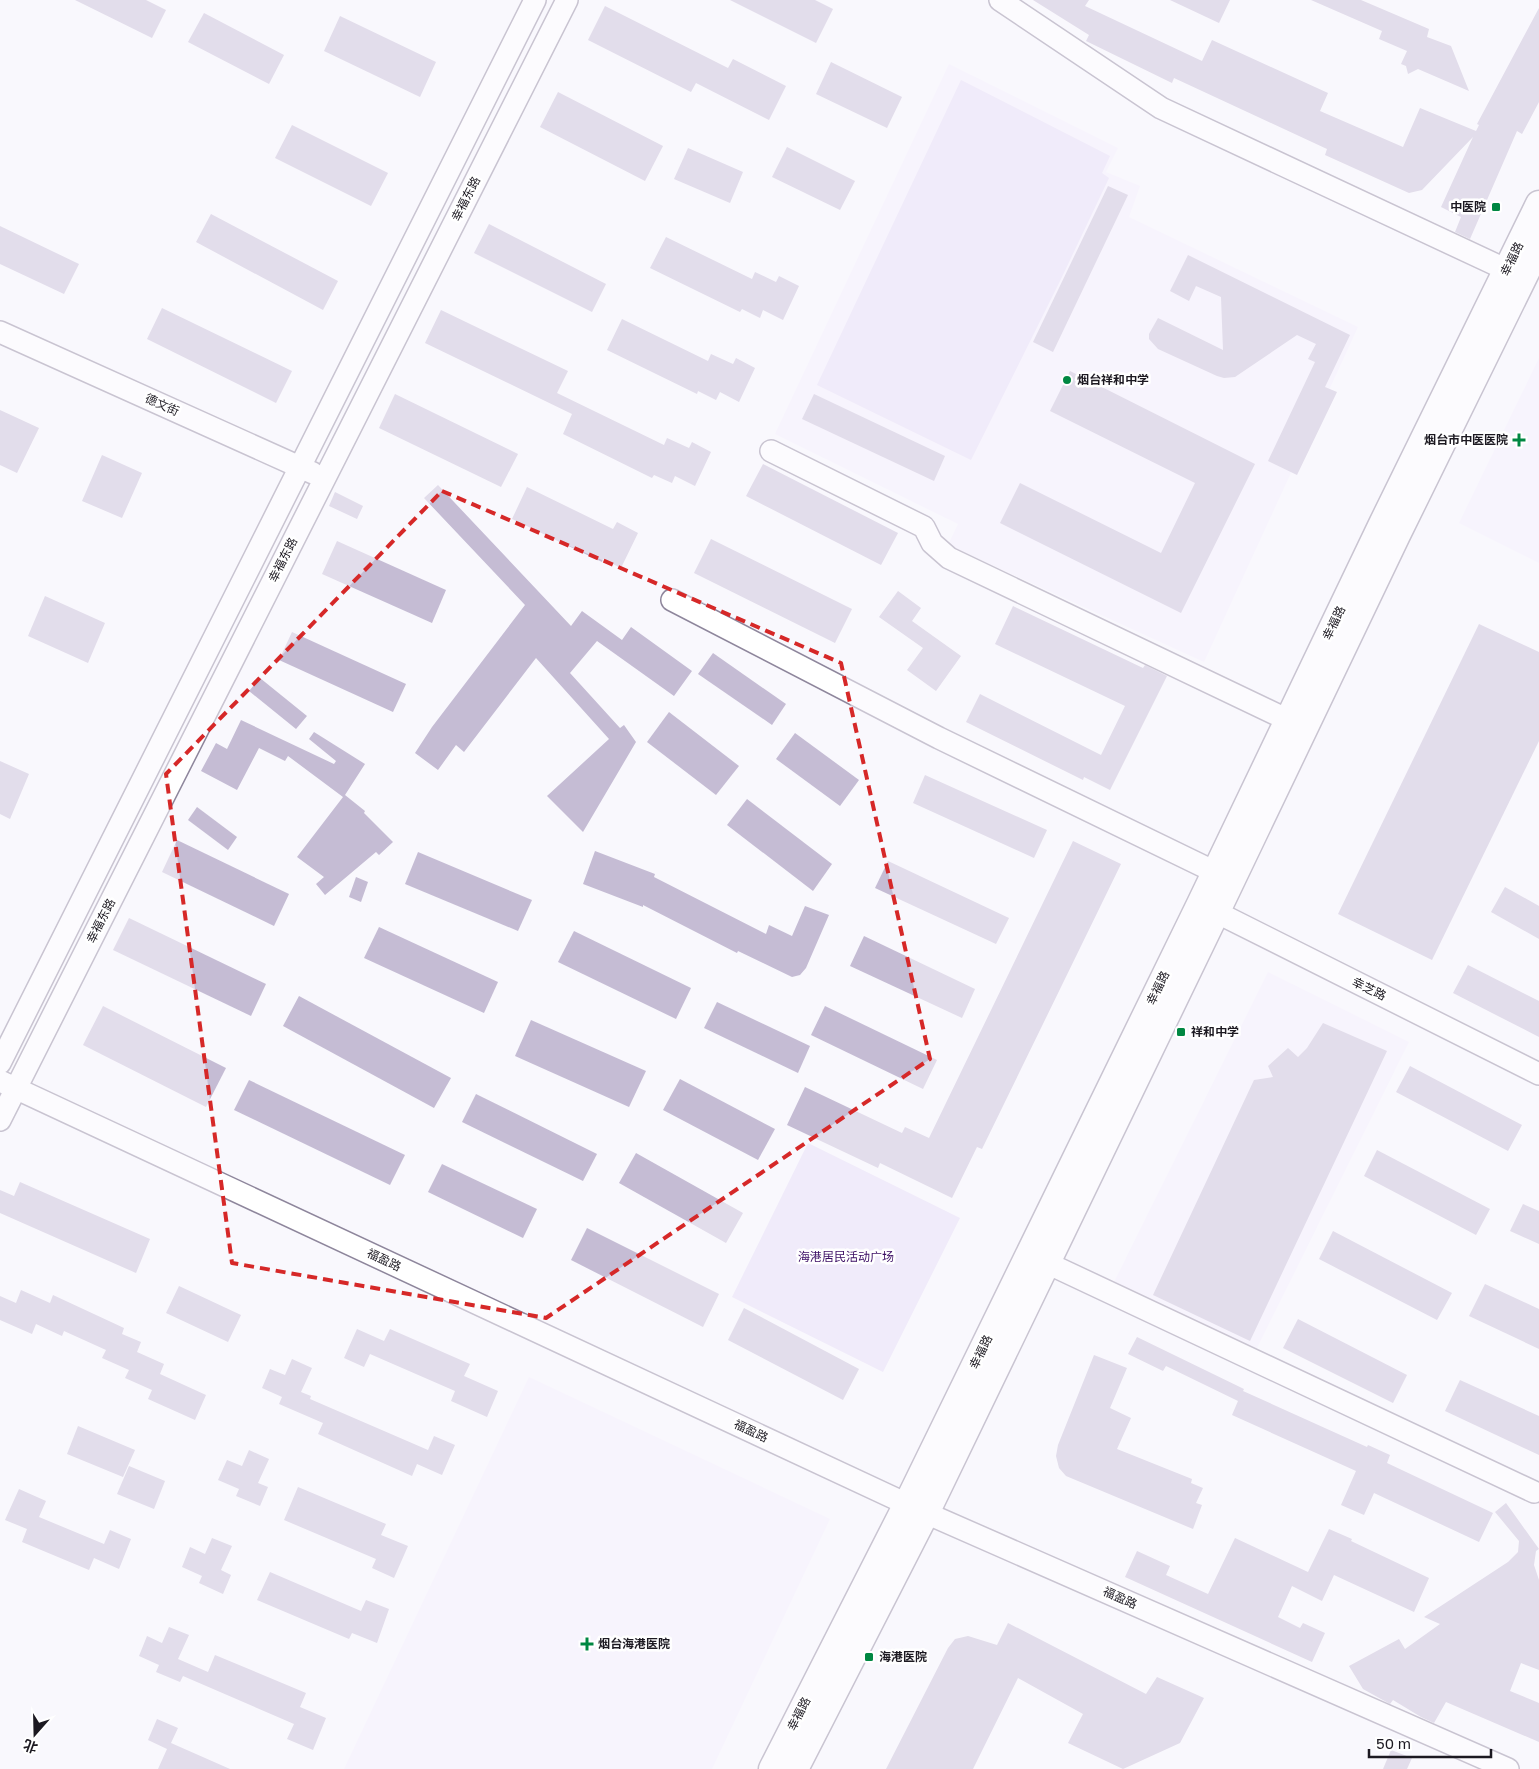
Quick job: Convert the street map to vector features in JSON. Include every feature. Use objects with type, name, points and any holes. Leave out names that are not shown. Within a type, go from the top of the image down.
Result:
[{"type":"main road","name":"幸福路","points":[[772,1769],[916,1508],[1047,1263],[1208,909],[1215,872],[1380,526],[1539,204]]},
{"type":"main road","name":"幸福路","points":[[795,1769],[916,1508],[1208,909],[1393,544],[1539,246]]},
{"type":"street","points":[[0,1062],[535,0]]},
{"type":"street","name":"幸福东路","points":[[0,1120],[8,1085],[325,478],[567,0]]},
{"type":"street","points":[[1000,0],[1161,108],[1507,270]]},
{"type":"street","name":"德文街","points":[[0,332],[325,478]]},
{"type":"street","points":[[771,451],[924,527],[932,543],[949,558],[1288,720]]},
{"type":"street","points":[[672,600],[939,738],[1215,872]]},
{"type":"street","name":"幸芝路","points":[[1208,909],[1539,1074]]},
{"type":"street","name":"福盈路","points":[[8,1085],[916,1508],[1508,1769]]},
{"type":"street","points":[[1047,1263],[1534,1492]]},
{"type":"highlighted area","points":[[442,491],[841,663],[930,1059],[546,1318],[232,1263],[166,774]]},
{"type":"shaded area","name":"烟台祥和中学","points":[[949,64],[1118,148],[1106,172],[1140,186],[1129,217],[1358,327],[1204,662],[948,545],[958,524],[775,434]]},
{"type":"shaded area","name":"烟台市中医医院","points":[[1539,358],[1539,563],[1459,523]]},
{"type":"shaded area","points":[[1268,972],[1409,1042],[1255,1352],[1114,1282]]},
{"type":"shaded area","name":"烟台海港医院","points":[[529,1377],[830,1519],[712,1769],[344,1769]]},
{"type":"green space","points":[[961,80],[1110,156],[1102,173],[1109,178],[971,460],[817,385]]},
{"type":"green space","name":"海港居民活动广场","points":[[808,1143],[960,1218],[883,1372],[732,1297]]},
{"type":"building","points":[[75,0],[146,0],[166,10],[152,38]]},
{"type":"building","points":[[730,0],[815,0],[833,9],[816,43]]},
{"type":"building","points":[[1033,0],[1089,0],[1085,6],[1202,61],[1212,40],[1328,93],[1320,111],[1403,147],[1420,108],[1476,131],[1479,125],[1477,124],[1539,8],[1539,102],[1522,134],[1517,131],[1470,239],[1455,232],[1461,217],[1441,207],[1473,137],[1422,190],[1409,193],[1325,155],[1327,149],[1174,78],[1172,83],[1086,41],[1089,35]]},
{"type":"building","points":[[1170,0],[1230,0],[1219,23]]},
{"type":"building","points":[[1311,0],[1361,0],[1429,29],[1427,37],[1451,46],[1469,91],[1418,69],[1408,74],[1406,66],[1401,64],[1407,51],[1379,39],[1382,31]]},
{"type":"building","points":[[605,6],[728,68],[733,59],[786,86],[769,120],[696,83],[691,92],[588,40]]},
{"type":"building","points":[[204,13],[284,55],[269,84],[188,42]]},
{"type":"building","points":[[340,16],[436,62],[420,97],[324,51]]},
{"type":"building","points":[[831,62],[902,97],[887,128],[816,94]]},
{"type":"building","points":[[558,92],[663,146],[645,181],[540,127]]},
{"type":"building","points":[[292,125],[388,173],[371,206],[275,158]]},
{"type":"building","points":[[787,147],[855,181],[840,210],[772,177]]},
{"type":"building","points":[[688,148],[743,172],[730,203],[674,179]]},
{"type":"building","points":[[1108,186],[1128,195],[1053,352],[1033,342]]},
{"type":"building","points":[[211,214],[338,281],[323,310],[196,242]]},
{"type":"building","points":[[489,224],[606,284],[592,312],[474,253]]},
{"type":"building","points":[[0,226],[79,264],[64,294],[0,264]]},
{"type":"building","points":[[666,237],[752,279],[755,272],[776,282],[779,276],[799,286],[783,320],[763,310],[760,318],[742,309],[740,312],[650,268]]},
{"type":"building","points":[[1188,255],[1350,335],[1325,387],[1337,392],[1297,475],[1268,461],[1315,362],[1308,359],[1316,344],[1297,335],[1235,377],[1224,378],[1158,349],[1149,339],[1149,334],[1158,318],[1223,350],[1221,297],[1196,286],[1189,301],[1170,291]]},
{"type":"building","points":[[162,308],[292,371],[276,403],[147,339]]},
{"type":"building","points":[[441,310],[568,371],[557,393],[664,445],[667,438],[689,448],[692,442],[711,452],[695,486],[675,476],[672,483],[654,475],[652,478],[563,434],[572,414],[425,343]]},
{"type":"building","points":[[622,319],[708,361],[711,354],[733,364],[736,358],[755,368],[739,402],[720,392],[716,400],[698,391],[697,394],[607,350]]},
{"type":"building","points":[[1070,371],[1255,464],[1181,613],[1000,523],[1020,483],[1161,553],[1195,483],[1050,411]]},
{"type":"building","points":[[395,394],[518,454],[501,487],[379,428]]},
{"type":"building","points":[[814,394],[945,456],[934,481],[802,419]]},
{"type":"building","points":[[0,410],[39,428],[17,473],[0,465]]},
{"type":"building","points":[[102,455],[142,473],[122,518],[82,501]]},
{"type":"building","points":[[763,464],[898,533],[881,565],[746,496]]},
{"type":"building","points":[[438,485],[571,626],[582,611],[622,640],[631,627],[692,671],[674,696],[597,641],[570,673],[620,728],[624,725],[636,742],[583,832],[547,796],[609,739],[536,658],[464,752],[456,745],[438,770],[415,753],[432,727],[525,605],[424,498]]},
{"type":"building","points":[[527,487],[613,529],[617,522],[638,533],[621,568],[603,559],[602,562],[512,519]]},
{"type":"building","points":[[335,492],[363,506],[357,519],[329,506]]},
{"type":"building","points":[[711,539],[852,609],[835,643],[694,573]]},
{"type":"building","points":[[337,541],[446,590],[432,623],[322,574]]},
{"type":"building","points":[[898,591],[921,608],[912,621],[961,656],[936,691],[907,670],[923,648],[879,617]]},
{"type":"building","points":[[45,596],[105,623],[88,663],[28,636]]},
{"type":"building","points":[[1013,606],[1143,668],[1145,665],[1167,676],[1110,790],[1084,777],[1083,780],[966,722],[980,694],[1101,755],[1125,706],[995,644]]},
{"type":"building","points":[[1479,624],[1539,652],[1539,741],[1432,960],[1338,914]]},
{"type":"building","points":[[292,632],[406,684],[393,712],[279,660]]},
{"type":"building","points":[[713,653],[786,704],[772,725],[698,674]]},
{"type":"building","points":[[260,678],[307,716],[296,729],[249,691]]},
{"type":"building","points":[[669,712],[739,766],[716,795],[647,742]]},
{"type":"building","points":[[241,720],[334,764],[336,761],[309,739],[314,732],[365,764],[345,795],[365,811],[364,813],[393,842],[379,855],[376,852],[325,895],[316,884],[324,877],[297,857],[343,797],[288,756],[285,761],[259,748],[237,790],[201,771],[216,743],[227,749]]},
{"type":"building","points":[[795,733],[859,780],[840,806],[776,759]]},
{"type":"building","points":[[0,761],[29,774],[10,819],[0,814]]},
{"type":"building","points":[[925,775],[1047,830],[1034,858],[913,803]]},
{"type":"building","points":[[747,799],[832,864],[813,891],[727,825]]},
{"type":"building","points":[[197,807],[237,837],[228,850],[188,820]]},
{"type":"building","points":[[177,840],[289,894],[274,926],[162,872]]},
{"type":"building","points":[[1073,841],[1121,864],[982,1149],[977,1147],[952,1198],[880,1163],[878,1168],[787,1125],[805,1087],[902,1133],[905,1127],[929,1138]]},
{"type":"building","points":[[595,851],[655,874],[654,877],[766,934],[769,925],[792,936],[805,906],[829,915],[806,968],[800,975],[792,977],[738,951],[737,953],[643,905],[643,907],[583,884]]},
{"type":"building","points":[[418,852],[532,900],[518,931],[405,884]]},
{"type":"building","points":[[888,861],[1009,918],[996,944],[875,888]]},
{"type":"building","points":[[356,877],[368,882],[361,902],[349,897]]},
{"type":"building","points":[[1505,887],[1539,906],[1539,939],[1491,912]]},
{"type":"building","points":[[129,918],[266,984],[251,1016],[113,950]]},
{"type":"building","points":[[379,927],[498,982],[484,1013],[364,958]]},
{"type":"building","points":[[574,931],[691,988],[676,1019],[558,962]]},
{"type":"building","points":[[864,936],[975,989],[962,1018],[850,966]]},
{"type":"building","points":[[1468,965],[1539,1001],[1539,1037],[1453,993]]},
{"type":"building","points":[[299,996],[451,1078],[434,1108],[283,1026]]},
{"type":"building","points":[[717,1002],[810,1046],[798,1073],[704,1028]]},
{"type":"building","points":[[103,1006],[226,1068],[206,1107],[83,1045]]},
{"type":"building","points":[[825,1006],[937,1060],[923,1089],[811,1035]]},
{"type":"building","points":[[531,1020],[646,1071],[629,1107],[515,1056]]},
{"type":"building","points":[[1323,1023],[1387,1051],[1250,1341],[1153,1295],[1254,1080],[1273,1077],[1268,1066],[1288,1048],[1298,1057],[1307,1048]]},
{"type":"building","points":[[1410,1066],[1522,1125],[1508,1151],[1396,1092]]},
{"type":"building","points":[[680,1079],[775,1129],[758,1160],[663,1110]]},
{"type":"building","points":[[249,1080],[405,1155],[390,1185],[234,1110]]},
{"type":"building","points":[[476,1094],[597,1154],[583,1181],[462,1122]]},
{"type":"building","points":[[1377,1150],[1490,1209],[1476,1235],[1364,1176]]},
{"type":"building","points":[[636,1153],[743,1213],[726,1243],[619,1183]]},
{"type":"building","points":[[442,1164],[537,1209],[523,1238],[428,1192]]},
{"type":"building","points":[[20,1182],[150,1239],[136,1273],[0,1213],[0,1190],[14,1196]]},
{"type":"building","points":[[1523,1204],[1539,1211],[1539,1244],[1510,1231]]},
{"type":"building","points":[[587,1228],[719,1294],[703,1327],[571,1260]]},
{"type":"building","points":[[1333,1231],[1452,1293],[1437,1320],[1319,1259]]},
{"type":"building","points":[[1485,1284],[1539,1309],[1539,1349],[1469,1316]]},
{"type":"building","points":[[179,1286],[241,1315],[228,1342],[166,1313]]},
{"type":"building","points":[[21,1290],[50,1303],[53,1295],[124,1328],[122,1334],[141,1342],[137,1352],[164,1364],[160,1374],[206,1395],[195,1420],[148,1399],[152,1390],[125,1378],[129,1370],[102,1358],[106,1350],[64,1331],[62,1336],[36,1324],[32,1334],[0,1320],[0,1296],[16,1303]]},
{"type":"building","points":[[744,1308],[859,1369],[843,1400],[728,1340]]},
{"type":"building","points":[[1298,1319],[1407,1375],[1393,1403],[1283,1348]]},
{"type":"building","points":[[357,1329],[384,1341],[390,1329],[470,1364],[464,1376],[498,1391],[487,1417],[451,1401],[455,1391],[370,1354],[364,1367],[344,1358]]},
{"type":"building","points":[[1137,1337],[1244,1389],[1243,1391],[1367,1447],[1368,1445],[1390,1455],[1387,1463],[1493,1513],[1479,1542],[1374,1493],[1364,1515],[1341,1505],[1356,1471],[1232,1415],[1238,1401],[1166,1366],[1163,1371],[1128,1354]]},
{"type":"building","points":[[1094,1355],[1127,1368],[1110,1408],[1131,1418],[1117,1449],[1192,1479],[1191,1483],[1203,1488],[1196,1503],[1202,1505],[1193,1529],[1066,1476],[1059,1468],[1056,1456],[1058,1445]]},
{"type":"building","points":[[292,1359],[312,1368],[301,1392],[311,1396],[310,1399],[428,1450],[434,1436],[455,1445],[442,1475],[417,1464],[412,1476],[318,1434],[323,1423],[279,1404],[282,1397],[262,1388],[270,1369],[285,1375]]},
{"type":"building","points":[[1460,1380],[1539,1416],[1539,1455],[1445,1411]]},
{"type":"building","points":[[78,1426],[135,1450],[123,1477],[67,1454]]},
{"type":"building","points":[[249,1450],[269,1459],[258,1483],[268,1487],[260,1506],[236,1496],[239,1489],[218,1480],[227,1460],[242,1466]]},
{"type":"building","points":[[129,1466],[165,1481],[154,1509],[117,1494]]},
{"type":"building","points":[[298,1487],[386,1524],[381,1535],[408,1546],[394,1578],[372,1568],[376,1559],[284,1520]]},
{"type":"building","points":[[19,1489],[46,1501],[39,1517],[104,1544],[110,1530],[131,1539],[119,1569],[94,1558],[89,1570],[22,1542],[27,1529],[5,1520]]},
{"type":"building","points":[[1506,1503],[1539,1549],[1536,1551],[1534,1565],[1539,1580],[1539,1670],[1521,1663],[1510,1691],[1539,1703],[1539,1742],[1446,1702],[1434,1723],[1393,1700],[1390,1704],[1363,1689],[1349,1666],[1399,1639],[1405,1649],[1440,1624],[1424,1617],[1508,1562],[1518,1552],[1519,1541],[1495,1512]]},
{"type":"building","points":[[1329,1529],[1429,1578],[1414,1612],[1334,1575],[1322,1601],[1292,1586],[1278,1617],[1300,1628],[1303,1623],[1325,1633],[1312,1662],[1125,1577],[1137,1551],[1170,1566],[1166,1575],[1208,1594],[1235,1538],[1308,1572]]},
{"type":"building","points":[[212,1538],[232,1546],[221,1570],[231,1575],[223,1594],[199,1583],[202,1576],[182,1567],[190,1547],[205,1554]]},
{"type":"building","points":[[270,1572],[361,1611],[366,1600],[389,1609],[377,1643],[352,1633],[349,1639],[257,1600]]},
{"type":"building","points":[[1008,1623],[1146,1694],[1157,1677],[1204,1698],[1180,1743],[1123,1769],[1068,1743],[1083,1714],[1018,1678],[973,1769],[886,1769],[948,1648],[955,1639],[968,1636],[997,1645]]},
{"type":"building","points":[[169,1627],[189,1635],[178,1659],[208,1672],[215,1655],[306,1693],[300,1707],[326,1718],[313,1750],[287,1739],[294,1724],[183,1676],[180,1682],[156,1672],[159,1665],[139,1656],[147,1636],[162,1643]]},
{"type":"building","points":[[157,1719],[178,1728],[171,1743],[230,1769],[158,1769],[167,1749],[148,1740]]},
{"type":"building","points":[[1391,1750],[1412,1758],[1407,1769],[1383,1769]]},
{"type":"place","name":"中医院","points":[[1496,207]]},
{"type":"place","name":"烟台祥和中学","points":[[1067,380]]},
{"type":"place","name":"烟台市中医医院","points":[[1519,440]]},
{"type":"place","name":"祥和中学","points":[[1181,1032]]},
{"type":"place","name":"烟台海港医院","points":[[587,1644]]},
{"type":"place","name":"海港医院","points":[[869,1657]]}]
